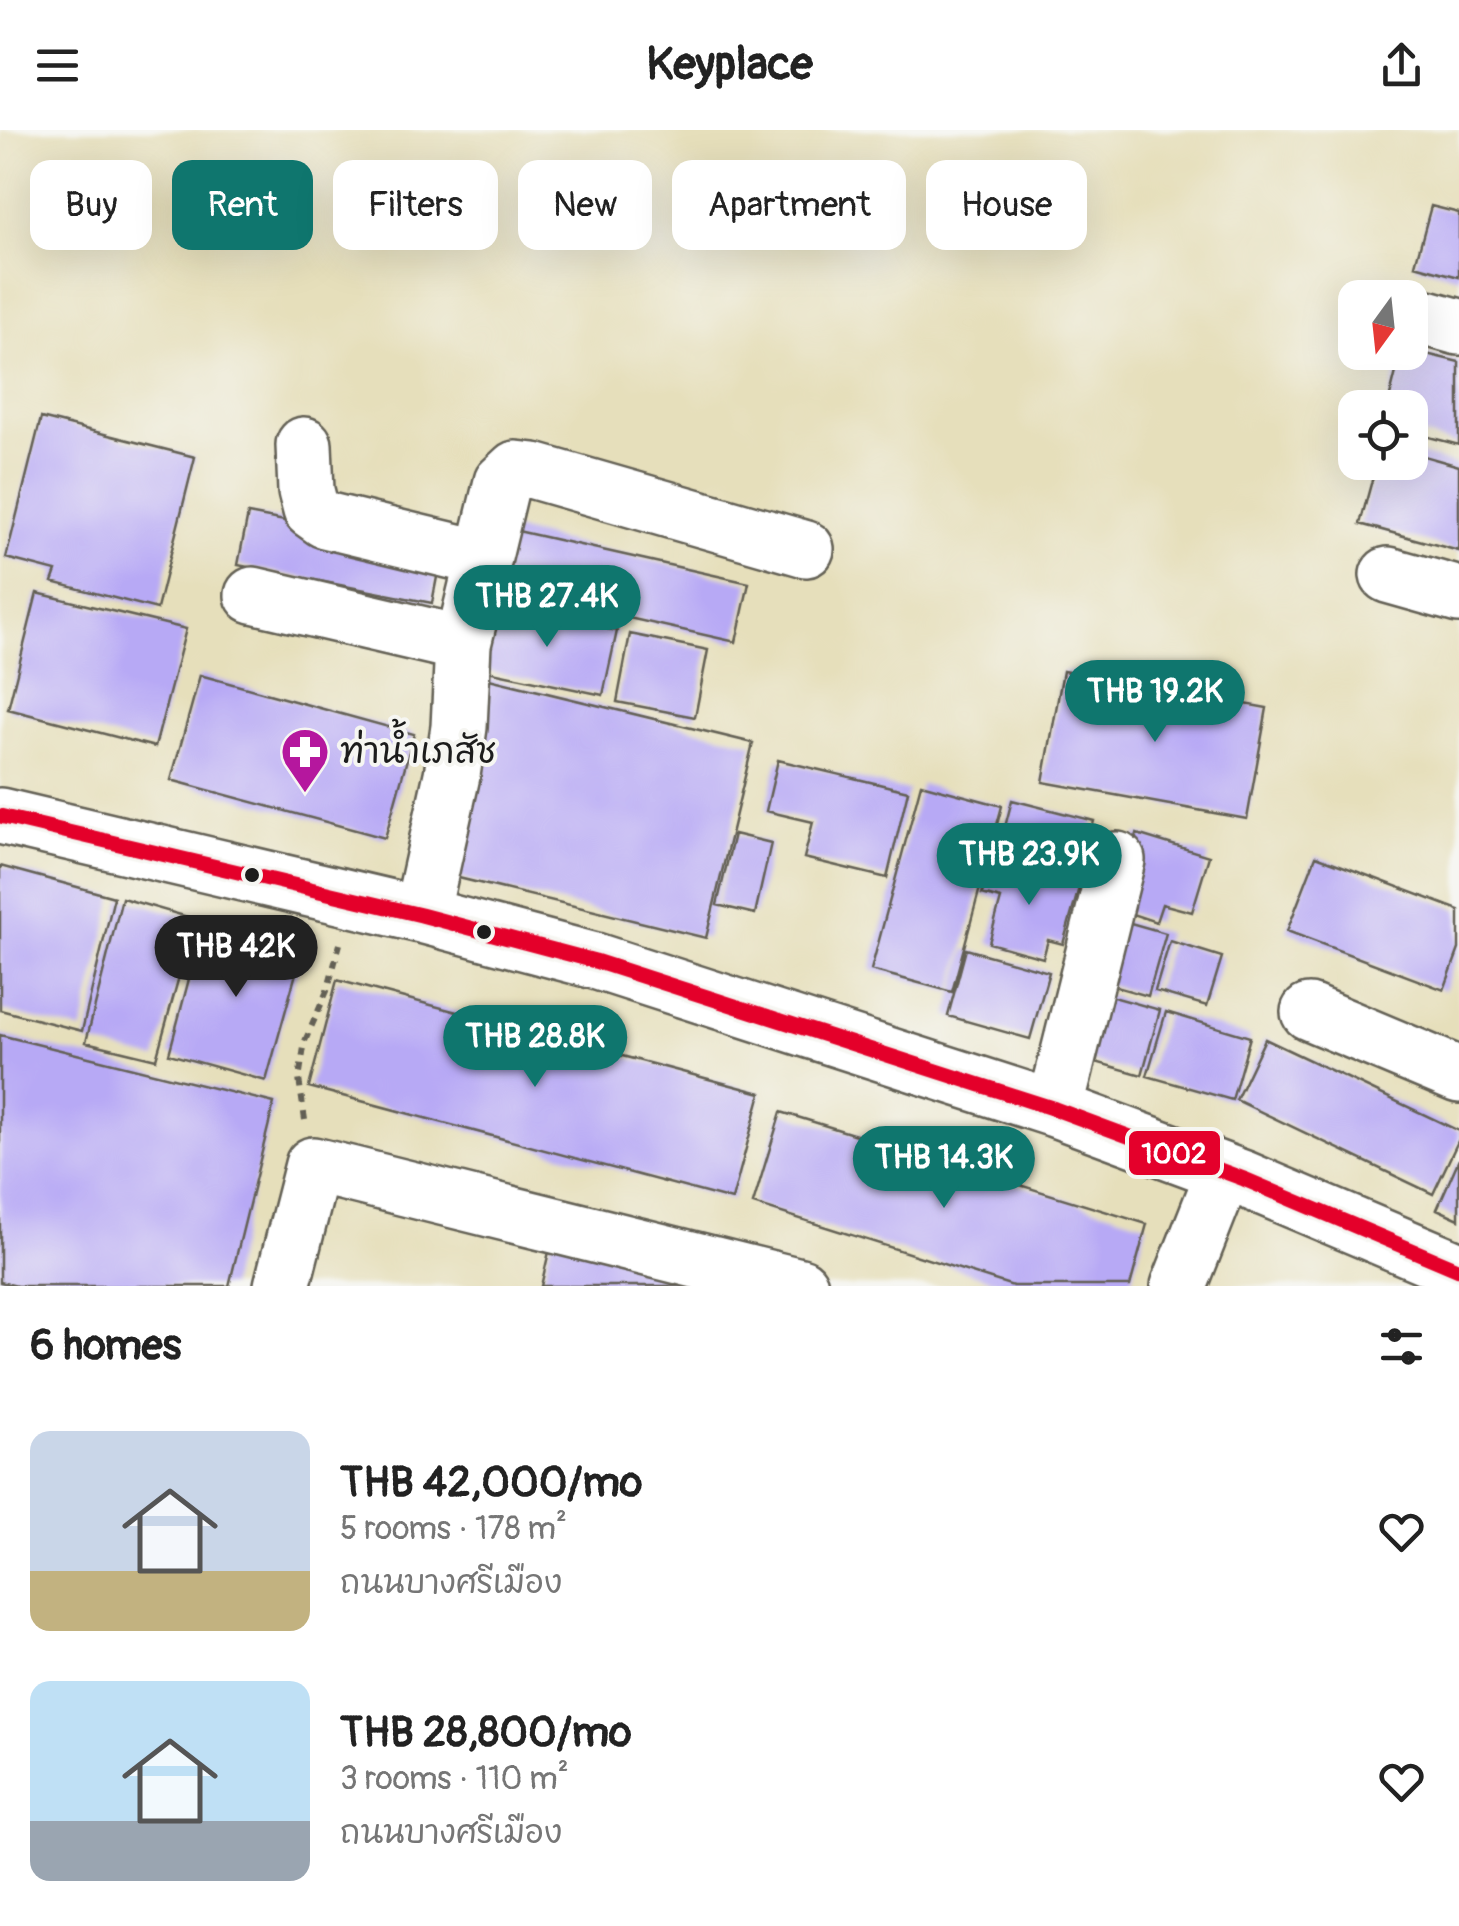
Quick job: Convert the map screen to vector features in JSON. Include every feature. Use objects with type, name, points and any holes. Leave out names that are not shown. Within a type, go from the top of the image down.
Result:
[{"type":"street","points":[[304,444],[306,492],[312,510],[325,520],[482,558]]},
{"type":"street","points":[[421,916],[452,775],[463,644],[502,482],[516,470],[534,470],[806,548]]},
{"type":"street","points":[[1388,576],[1459,594]]},
{"type":"street","points":[[253,595],[463,644]]},
{"type":"street","points":[[0,816],[596,961],[1055,1109],[1234,1176],[1459,1270]]},
{"type":"street","points":[[1055,1109],[1117,860]]},
{"type":"street","points":[[1309,1012],[1459,1075]]},
{"type":"street","points":[[282,1286],[313,1165],[800,1286]]},
{"type":"street","points":[[1179,1286],[1234,1176]]},
{"type":"street","points":[[1217,1286],[1234,1176]]},
{"type":"path","points":[[313,1165],[299,1079],[305,1041],[326,991],[352,900]]},
{"type":"building","points":[[1431,206],[1459,213],[1459,277],[1415,265]]},
{"type":"building","points":[[1428,354],[1459,362],[1459,445],[1428,437],[1428,390],[1392,390],[1396,370],[1428,370]]},
{"type":"building","points":[[41,418],[195,457],[157,609],[52,582],[56,571],[6,558]]},
{"type":"building","points":[[1428,457],[1459,466],[1459,551],[1360,524],[1372,480],[1428,480]]},
{"type":"building","points":[[248,514],[442,551],[432,603],[238,565]]},
{"type":"building","points":[[500,527],[749,583],[736,642],[486,586]]},
{"type":"building","points":[[37,593],[186,629],[155,747],[8,709]]},
{"type":"building","points":[[492,604],[617,631],[603,695],[478,669]]},
{"type":"building","points":[[630,634],[708,650],[695,717],[617,702]]},
{"type":"building","points":[[1063,671],[1267,708],[1247,819],[1043,782]]},
{"type":"building","points":[[200,675],[414,734],[385,838],[171,780]]},
{"type":"building","points":[[485,678],[753,743],[706,938],[438,873]]},
{"type":"building","points":[[778,760],[908,791],[887,878],[804,858],[813,822],[766,811]]},
{"type":"building","points":[[921,784],[1002,806],[952,992],[871,970]]},
{"type":"building","points":[[1012,800],[1094,821],[1080,874],[998,854]]},
{"type":"building","points":[[734,834],[771,843],[755,914],[717,905]]},
{"type":"building","points":[[1137,834],[1209,856],[1192,912],[1162,904],[1156,922],[1114,908]]},
{"type":"building","points":[[1316,856],[1459,910],[1459,949],[1444,990],[1287,931]]},
{"type":"building","points":[[992,859],[1080,884],[1063,944],[1048,940],[1043,958],[989,943],[1001,899],[982,894]]},
{"type":"building","points":[[0,866],[114,897],[82,1031],[0,1010]]},
{"type":"building","points":[[122,898],[195,919],[156,1059],[86,1042]]},
{"type":"building","points":[[1113,918],[1166,933],[1148,996],[1095,981]]},
{"type":"building","points":[[205,919],[303,948],[266,1081],[169,1054]]},
{"type":"building","points":[[1170,941],[1222,957],[1207,1006],[1155,991]]},
{"type":"building","points":[[966,949],[1049,972],[1030,1039],[948,1016]]},
{"type":"building","points":[[337,980],[761,1093],[732,1200],[309,1087]]},
{"type":"building","points":[[1092,991],[1160,1010],[1142,1075],[1074,1056]]},
{"type":"building","points":[[1166,1012],[1250,1037],[1232,1100],[1147,1076]]},
{"type":"building","points":[[0,1035],[274,1103],[229,1286],[17,1286],[0,1282]]},
{"type":"building","points":[[1265,1039],[1459,1131],[1459,1139],[1433,1194],[1236,1100]]},
{"type":"building","points":[[781,1112],[1147,1224],[1130,1286],[1013,1286],[753,1204]]},
{"type":"building","points":[[1459,1159],[1459,1219],[1437,1209]]},
{"type":"building","points":[[555,1226],[774,1286],[541,1286]]},
{"type":"transit line","name":"1002","points":[[0,816],[421,915],[595,961],[1055,1109],[1244,1179],[1459,1270]]},
{"type":"place","name":"ท่าน้ำเภสัช","points":[[305,794]]}]
